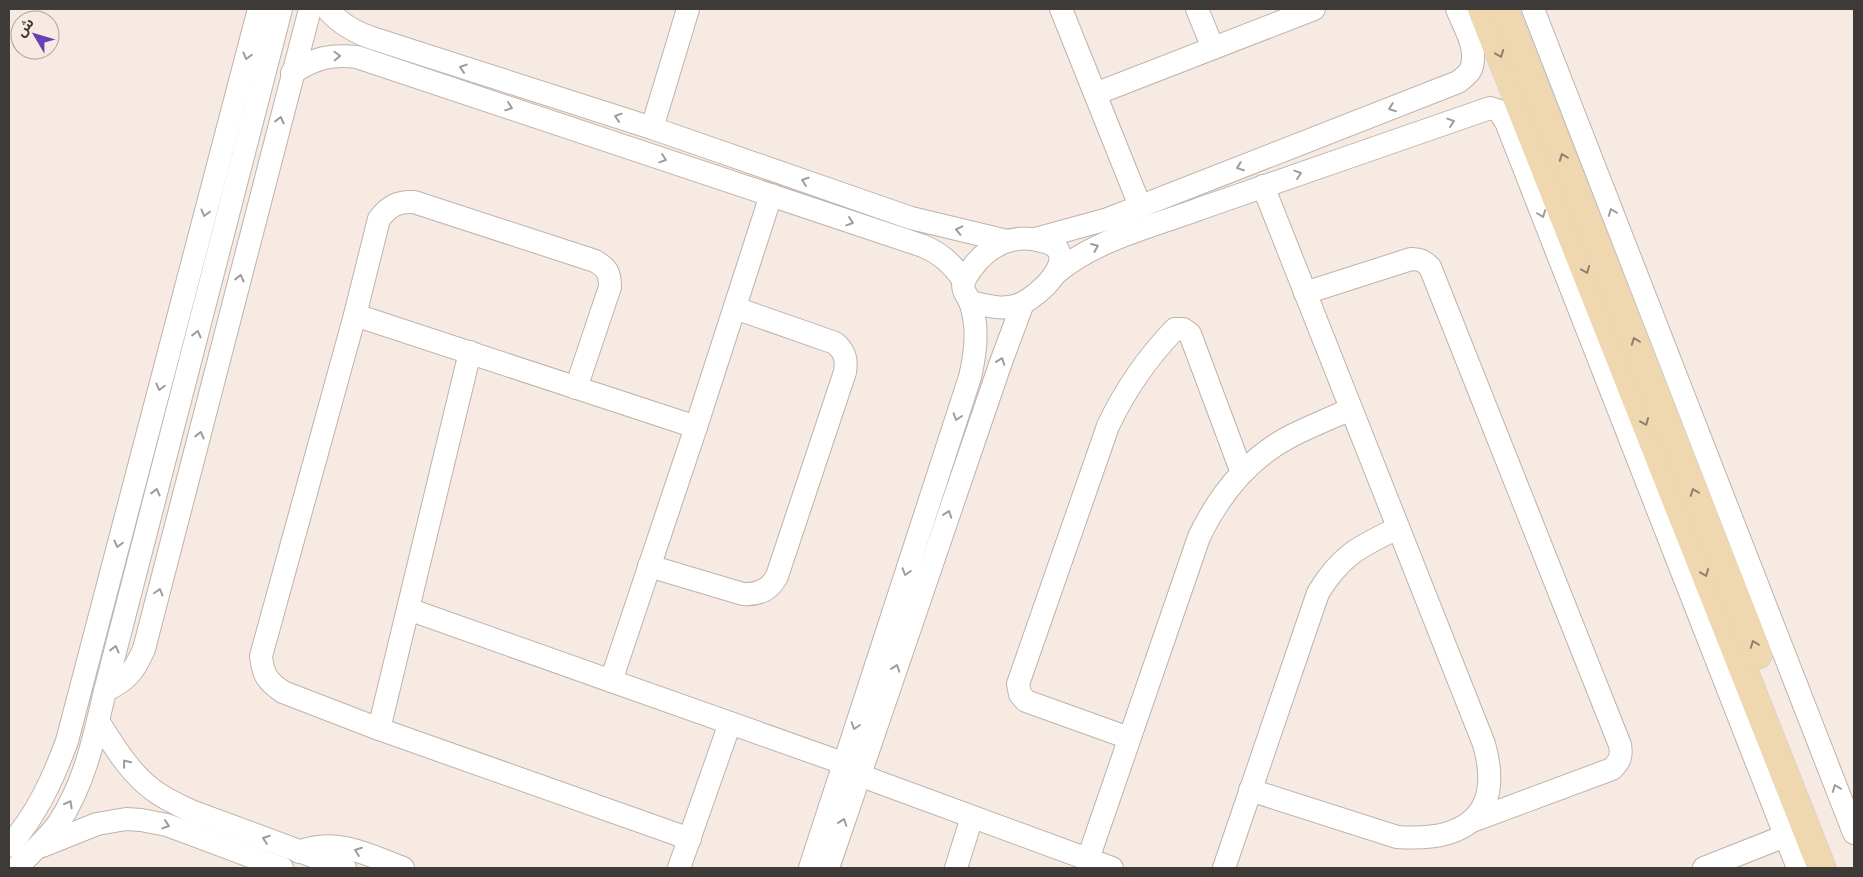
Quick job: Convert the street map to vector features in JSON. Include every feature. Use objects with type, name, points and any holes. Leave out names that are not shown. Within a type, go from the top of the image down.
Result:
[{"type":"main road","points":[[1482,9],[1822,868]]},
{"type":"main road","points":[[1504,9],[1842,868]]},
{"type":"street","points":[[9,846],[30,819],[45,794],[67,741],[259,9]]},
{"type":"street","points":[[16,868],[57,825],[71,802],[89,758],[104,691],[281,9]]},
{"type":"street","points":[[104,691],[122,682],[131,673],[144,649],[310,9]]},
{"type":"street","points":[[327,9],[345,25],[359,34],[375,40],[652,128],[912,218],[1007,241]]},
{"type":"street","points":[[1061,9],[1140,206]]},
{"type":"street","points":[[1197,9],[1213,48]]},
{"type":"street","points":[[1095,94],[1314,9]]},
{"type":"street","points":[[967,291],[980,257],[992,247],[1016,239],[1035,239],[1084,227],[1458,82],[1470,72],[1474,57],[1471,42],[1457,9]]},
{"type":"street","points":[[1533,9],[1854,833]]},
{"type":"street","points":[[652,128],[684,10]]},
{"type":"street","points":[[292,73],[308,63],[324,57],[340,55],[357,58],[934,250],[952,264],[967,291],[975,325],[976,342],[970,377],[851,769],[828,868]]},
{"type":"street","points":[[967,291],[1004,308],[1023,303],[1041,290],[1055,274],[1072,260],[1091,248],[1263,186],[1490,108],[1496,109],[1502,114],[1798,868]]},
{"type":"street","points":[[1263,186],[1484,744],[1489,760],[1489,794],[1484,807],[1472,821]]},
{"type":"street","points":[[611,681],[771,195]]},
{"type":"street","points":[[576,388],[610,287],[610,276],[605,266],[586,258],[414,202],[394,204],[385,211],[379,219],[355,314],[261,656],[263,671],[270,684],[283,692],[379,729],[690,839]]},
{"type":"street","points":[[1035,239],[1050,244],[1060,252],[1061,259],[1055,274]]},
{"type":"street","points":[[1250,790],[1397,837],[1417,838],[1437,836],[1456,831],[1472,821],[1612,768],[1618,762],[1621,754],[1620,745],[1430,267],[1418,259],[1411,259],[1305,293]]},
{"type":"street","points":[[810,868],[851,769],[1023,303]]},
{"type":"street","points":[[649,566],[743,594],[752,594],[768,588],[777,576],[842,381],[847,361],[843,351],[835,343],[734,308]]},
{"type":"street","points":[[355,314],[696,427]]},
{"type":"street","points":[[1129,738],[1026,701],[1020,694],[1018,684],[1108,426],[1122,397],[1139,371],[1175,329],[1183,329],[1190,334],[1242,473]]},
{"type":"street","points":[[379,729],[470,352]]},
{"type":"street","points":[[1088,860],[1199,537],[1216,505],[1242,473],[1258,458],[1291,436],[1351,409]]},
{"type":"street","points":[[1224,868],[1318,593],[1327,577],[1349,555],[1364,544],[1398,528]]},
{"type":"street","points":[[408,609],[730,723],[972,817],[1112,868]]},
{"type":"street","points":[[98,721],[124,761],[154,791],[191,811],[345,868]]},
{"type":"street","points":[[679,868],[730,723]]},
{"type":"street","points":[[141,820],[144,804],[154,791]]},
{"type":"street","points":[[956,868],[972,817]]},
{"type":"street","points":[[36,849],[97,824],[119,820],[141,820],[167,825],[282,868]]},
{"type":"street","points":[[1704,868],[1785,836]]},
{"type":"street","points":[[299,852],[319,845],[339,846],[404,868]]}]
